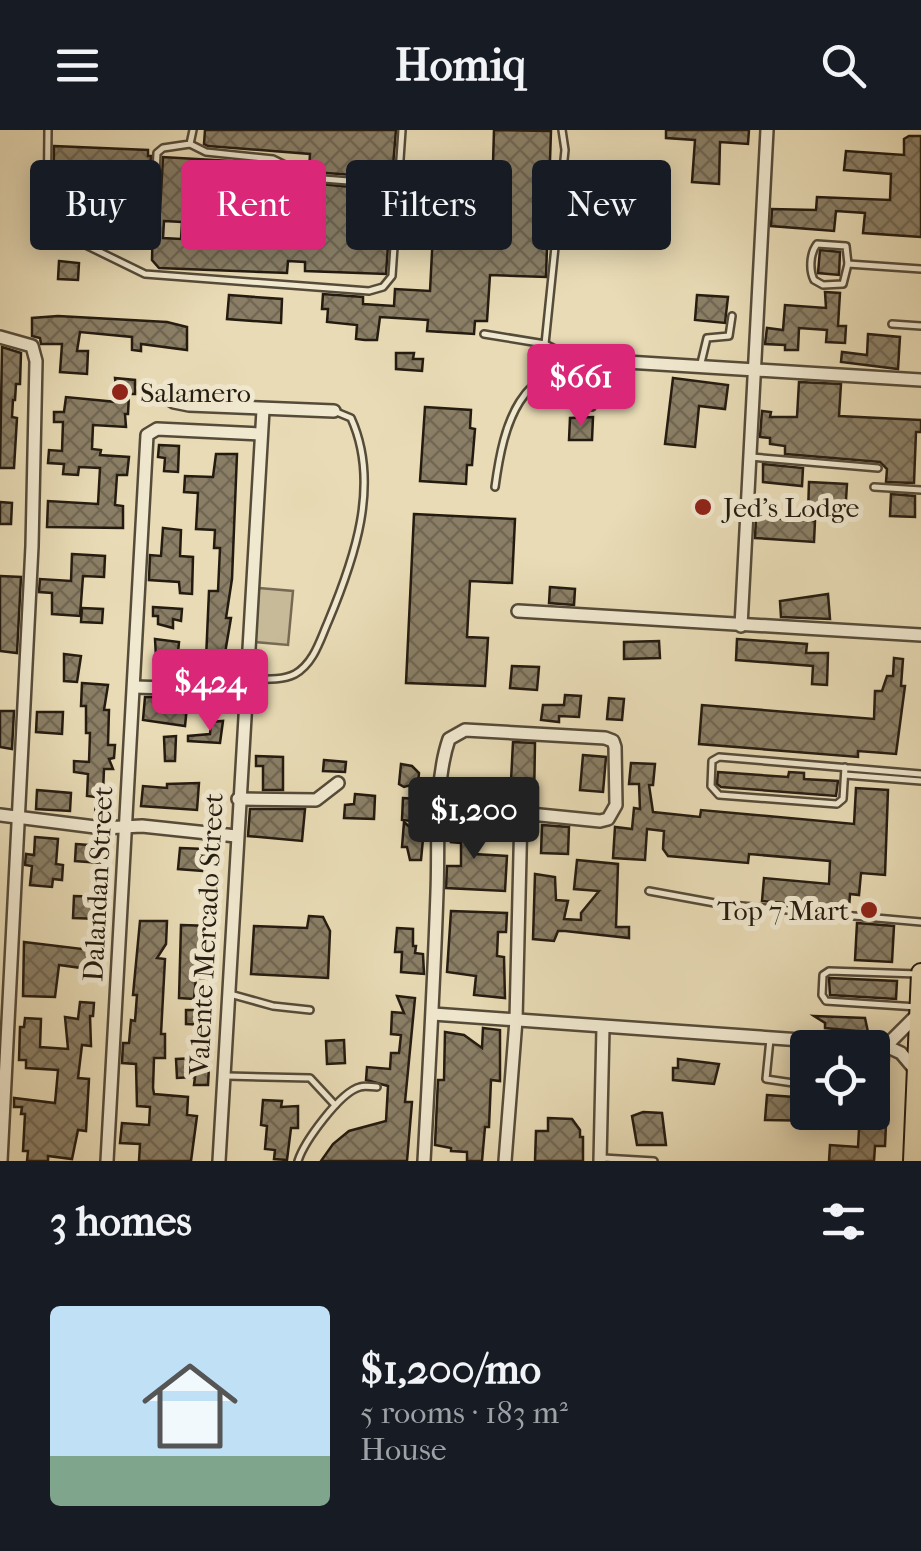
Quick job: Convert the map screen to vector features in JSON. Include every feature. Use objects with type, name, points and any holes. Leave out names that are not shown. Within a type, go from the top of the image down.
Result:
[{"type":"main road","points":[[913,1161],[921,974]]},
{"type":"main road","points":[[900,1161],[915,1115]]},
{"type":"street","points":[[741,626],[766,130]]},
{"type":"street","points":[[0,337],[32,346],[36,361],[32,546],[1,1161]]},
{"type":"street","points":[[587,361],[921,380]]},
{"type":"street","points":[[160,394],[190,406],[334,411]]},
{"type":"street","name":"Valente Mercado Street","points":[[219,1161],[263,410]]},
{"type":"street","name":"Dalandan Street","points":[[107,1161],[146,440],[149,431],[261,434]]},
{"type":"street","points":[[518,612],[921,635]]},
{"type":"street","points":[[134,687],[170,688]]},
{"type":"street","points":[[424,1161],[440,805],[449,738],[457,732],[613,741],[617,756],[616,804],[608,819],[440,805]]},
{"type":"street","points":[[238,799],[316,800],[338,782]]},
{"type":"street","points":[[505,1161],[516,1020],[521,812]]},
{"type":"street","points":[[0,816],[103,828],[142,826],[236,836]]},
{"type":"street","points":[[890,1043],[920,1009]]},
{"type":"street","points":[[433,1014],[790,1039]]},
{"type":"street","points":[[600,1160],[603,1028]]},
{"type":"street","points":[[890,1048],[901,1053],[917,1072]]},
{"type":"lane","points":[[48,130],[47,221],[55,230],[145,274],[378,290],[392,276],[394,250]]},
{"type":"lane","points":[[190,144],[193,130]]},
{"type":"lane","points":[[400,160],[402,130]]},
{"type":"lane","points":[[545,344],[565,150],[562,130]]},
{"type":"lane","points":[[157,160],[163,148],[190,144],[206,152],[273,159],[311,178],[346,181]]},
{"type":"lane","points":[[817,244],[846,246],[848,264],[844,284],[823,285],[812,277],[812,252],[817,244]]},
{"type":"lane","points":[[848,264],[921,270]]},
{"type":"lane","points":[[700,366],[707,338],[729,336],[732,316]]},
{"type":"lane","points":[[892,324],[921,326]]},
{"type":"lane","points":[[484,334],[545,344],[587,361]]},
{"type":"lane","points":[[587,361],[592,408]]},
{"type":"lane","points":[[495,487],[500,444],[523,394],[542,376],[587,361]]},
{"type":"lane","points":[[246,679],[284,678],[306,665],[346,577],[360,525],[362,456],[350,418],[334,411]]},
{"type":"lane","points":[[749,457],[878,468]]},
{"type":"lane","points":[[874,487],[921,490]]},
{"type":"lane","points":[[846,767],[843,800],[837,804],[719,795],[710,786],[711,765],[719,757],[846,767],[921,777]]},
{"type":"lane","points":[[845,776],[921,777]]},
{"type":"lane","points":[[649,891],[720,904],[921,922]]},
{"type":"lane","points":[[920,1009],[826,1001],[822,995],[828,971],[921,974]]},
{"type":"lane","points":[[228,993],[273,1006],[310,1010]]},
{"type":"lane","points":[[770,1038],[766,1079],[790,1083]]},
{"type":"lane","points":[[224,1076],[310,1078],[335,1105]]},
{"type":"lane","points":[[298,1161],[335,1105],[358,1086],[376,1087]]},
{"type":"lane","points":[[600,1160],[654,1161]]},
{"type":"shaded area","points":[[259,588],[293,591],[288,645],[255,642]]},
{"type":"building","points":[[205,130],[396,130],[394,160],[346,160],[346,175],[326,173],[326,160],[310,160],[310,154],[204,144]]},
{"type":"building","points":[[494,130],[551,131],[550,160],[532,160],[532,250],[547,250],[546,277],[490,275],[487,321],[475,321],[474,334],[427,331],[428,320],[380,317],[377,340],[365,340],[356,339],[357,325],[327,322],[328,309],[322,309],[323,294],[363,297],[363,304],[394,306],[395,289],[430,291],[432,250],[512,250],[512,160],[493,160]]},
{"type":"building","points":[[666,130],[749,130],[748,144],[720,142],[719,184],[692,182],[695,140],[666,138]]},
{"type":"building","points":[[921,136],[921,237],[863,233],[865,213],[836,211],[834,231],[771,226],[772,209],[816,210],[817,197],[890,200],[891,174],[844,170],[846,151],[904,155],[904,139]]},
{"type":"building","points":[[54,146],[148,150],[151,160],[54,160]]},
{"type":"building","points":[[163,157],[213,160],[181,160],[181,222],[164,221],[163,238],[181,239],[181,250],[326,250],[326,184],[346,186],[346,250],[388,250],[386,274],[305,271],[305,262],[288,261],[287,273],[159,268],[152,260],[152,250],[161,250]]},
{"type":"building","points":[[820,250],[840,252],[839,275],[818,273]]},
{"type":"building","points":[[59,261],[79,263],[78,280],[58,279]]},
{"type":"building","points":[[825,292],[840,293],[838,326],[846,326],[845,343],[826,342],[827,330],[799,328],[798,350],[765,344],[767,328],[783,330],[785,305],[826,308]]},
{"type":"building","points":[[229,295],[282,299],[281,323],[227,319]]},
{"type":"building","points":[[697,295],[728,297],[725,323],[695,320]]},
{"type":"building","points":[[32,318],[167,322],[187,327],[187,350],[141,344],[141,351],[132,350],[132,337],[80,332],[77,351],[88,351],[87,374],[60,372],[62,344],[41,344],[40,338],[32,336]]},
{"type":"building","points":[[868,334],[900,337],[898,369],[841,362],[842,352],[867,355]]},
{"type":"building","points":[[2,347],[21,353],[20,384],[16,384],[13,400],[12,417],[17,418],[14,468],[0,468]]},
{"type":"building","points":[[396,353],[414,353],[413,359],[423,359],[422,371],[396,369]]},
{"type":"building","points":[[115,378],[135,380],[135,394],[129,394],[125,414],[126,427],[93,425],[92,449],[101,450],[100,455],[129,457],[127,475],[117,475],[115,505],[123,506],[123,528],[47,527],[48,501],[98,504],[100,468],[79,467],[78,475],[63,474],[64,464],[48,463],[49,450],[62,451],[63,422],[54,422],[54,412],[64,412],[66,397],[117,402]]},
{"type":"building","points":[[673,378],[728,385],[725,409],[699,406],[695,447],[665,444]]},
{"type":"building","points":[[799,382],[841,384],[839,416],[921,420],[921,432],[916,432],[914,483],[886,482],[887,469],[880,462],[785,454],[785,446],[770,444],[770,438],[760,437],[762,411],[771,412],[770,417],[797,417]]},
{"type":"building","points":[[425,407],[471,410],[470,428],[475,429],[466,484],[420,481]]},
{"type":"building","points":[[593,417],[592,440],[569,440],[570,418]]},
{"type":"building","points":[[159,445],[179,446],[178,472],[164,471],[165,458],[158,457]]},
{"type":"building","points":[[216,454],[237,454],[232,579],[226,618],[231,618],[224,659],[206,659],[209,591],[218,591],[220,548],[214,548],[215,530],[196,529],[198,493],[184,492],[185,476],[213,477]]},
{"type":"building","points":[[763,464],[803,468],[802,486],[763,482]]},
{"type":"building","points":[[809,482],[847,484],[845,516],[808,514]]},
{"type":"building","points":[[891,494],[915,496],[915,517],[890,516]]},
{"type":"building","points":[[0,502],[12,503],[11,524],[0,524]]},
{"type":"building","points":[[414,514],[515,519],[512,583],[470,581],[467,637],[488,638],[485,686],[406,683]]},
{"type":"building","points":[[756,517],[815,521],[814,542],[755,538]]},
{"type":"building","points":[[163,528],[181,530],[180,556],[193,557],[192,594],[180,593],[179,582],[149,580],[150,555],[161,556]]},
{"type":"building","points":[[72,554],[105,556],[104,577],[83,576],[80,616],[52,614],[52,593],[39,592],[40,579],[71,581]]},
{"type":"building","points":[[0,576],[21,577],[17,653],[0,651]]},
{"type":"building","points":[[550,587],[575,589],[574,605],[549,603]]},
{"type":"building","points":[[828,594],[830,619],[781,617],[780,601]]},
{"type":"building","points":[[153,607],[182,609],[181,621],[173,619],[173,628],[158,624]]},
{"type":"building","points":[[82,608],[103,609],[102,623],[81,622]]},
{"type":"building","points":[[155,639],[179,642],[178,653],[186,654],[187,677],[157,676]]},
{"type":"building","points":[[737,639],[807,644],[806,653],[828,653],[827,685],[812,684],[813,666],[736,660]]},
{"type":"building","points":[[659,641],[660,658],[624,659],[624,642]]},
{"type":"building","points":[[64,654],[81,656],[77,682],[64,681]]},
{"type":"building","points":[[894,658],[903,659],[901,686],[905,686],[896,754],[858,751],[858,757],[699,744],[702,705],[874,719],[875,691],[882,691],[887,676],[893,676]]},
{"type":"building","points":[[512,666],[539,667],[537,690],[510,688]]},
{"type":"building","points":[[82,683],[108,685],[104,710],[109,710],[108,745],[115,745],[114,758],[109,759],[113,769],[104,769],[103,792],[113,792],[112,817],[95,816],[96,797],[87,796],[88,774],[74,772],[74,761],[89,762],[90,733],[86,733],[86,706],[81,706]]},
{"type":"building","points":[[203,691],[230,691],[230,706],[203,703]]},
{"type":"building","points":[[565,695],[581,696],[579,717],[559,716],[559,722],[541,720],[543,705],[564,705]]},
{"type":"building","points":[[145,697],[188,697],[185,726],[143,720]]},
{"type":"building","points":[[609,698],[624,699],[622,720],[607,719]]},
{"type":"building","points":[[0,711],[14,711],[12,749],[0,747]]},
{"type":"building","points":[[37,712],[63,712],[62,734],[36,732]]},
{"type":"building","points":[[223,721],[220,743],[188,741],[188,736],[210,734],[211,722]]},
{"type":"building","points":[[176,736],[175,761],[165,761],[164,737]]},
{"type":"building","points":[[513,742],[535,743],[534,801],[510,800]]},
{"type":"building","points":[[583,755],[606,757],[603,792],[580,790]]},
{"type":"building","points":[[256,756],[283,757],[283,790],[263,790],[263,766],[256,766]]},
{"type":"building","points":[[324,760],[346,762],[345,772],[323,771]]},
{"type":"building","points":[[631,763],[655,764],[653,785],[649,785],[653,812],[700,817],[701,810],[854,824],[856,788],[888,790],[885,875],[861,873],[859,895],[850,894],[849,909],[762,901],[764,878],[829,884],[830,861],[749,854],[748,863],[668,856],[663,849],[664,831],[647,829],[645,860],[613,858],[615,827],[632,829],[634,808],[640,809],[639,784],[629,784]]},
{"type":"building","points":[[401,764],[412,766],[419,773],[418,783],[404,787],[399,784]]},
{"type":"building","points":[[718,772],[788,777],[789,772],[804,773],[804,779],[838,781],[836,796],[721,787],[717,784]]},
{"type":"building","points":[[199,783],[197,810],[141,806],[143,786],[167,788],[167,784]]},
{"type":"building","points":[[37,790],[71,793],[70,811],[36,809]]},
{"type":"building","points":[[355,794],[375,796],[374,819],[344,818],[345,805],[354,804]]},
{"type":"building","points":[[403,798],[429,800],[429,823],[402,820]]},
{"type":"building","points":[[250,809],[305,809],[302,841],[248,836]]},
{"type":"building","points":[[452,816],[475,818],[474,854],[507,856],[505,891],[446,888],[447,866],[461,866],[461,843],[451,842]]},
{"type":"building","points":[[404,822],[423,839],[421,860],[410,860],[407,847],[402,847]]},
{"type":"building","points":[[542,825],[569,827],[568,854],[541,853]]},
{"type":"building","points":[[35,837],[58,839],[56,864],[63,865],[62,880],[53,879],[52,887],[30,885],[32,866],[25,865],[26,854],[34,855]]},
{"type":"building","points":[[76,844],[101,846],[100,863],[75,861]]},
{"type":"building","points":[[180,848],[204,849],[202,871],[178,869]]},
{"type":"building","points":[[577,860],[618,864],[616,927],[629,927],[629,938],[558,931],[554,941],[533,939],[535,874],[555,877],[556,900],[568,901],[564,919],[581,920],[581,913],[599,891],[574,889]]},
{"type":"building","points":[[74,896],[101,897],[100,919],[73,918]]},
{"type":"building","points":[[451,911],[507,913],[506,932],[498,932],[497,956],[504,957],[505,998],[474,995],[476,976],[447,972]]},
{"type":"building","points":[[309,916],[323,917],[330,931],[328,978],[251,974],[254,926],[307,928]]},
{"type":"building","points":[[140,921],[167,921],[166,944],[157,958],[165,959],[161,1034],[165,1034],[165,1058],[154,1058],[153,1088],[154,1094],[188,1097],[187,1115],[197,1116],[191,1161],[139,1161],[140,1144],[120,1143],[122,1123],[149,1125],[150,1107],[137,1106],[136,1064],[122,1063],[123,1043],[129,1043],[131,1020],[135,1021],[137,995],[133,995]]},
{"type":"building","points":[[857,923],[894,926],[892,962],[855,960]]},
{"type":"building","points":[[181,925],[212,926],[204,978],[196,978],[194,999],[179,998]]},
{"type":"building","points":[[397,928],[413,929],[413,946],[415,953],[423,954],[424,974],[401,972],[402,952],[395,952]]},
{"type":"building","points":[[24,942],[91,950],[89,969],[59,965],[55,997],[23,996]]},
{"type":"building","points":[[829,978],[897,981],[896,999],[830,995]]},
{"type":"building","points":[[397,996],[415,998],[405,1102],[412,1102],[407,1161],[321,1161],[349,1131],[386,1121],[388,1086],[366,1080],[367,1067],[390,1069],[391,1053],[399,1053],[401,1035],[391,1034],[392,1012],[404,1013]]},
{"type":"building","points":[[80,1002],[94,1003],[90,1016],[91,1046],[82,1045],[78,1078],[89,1079],[86,1131],[78,1130],[72,1159],[48,1156],[48,1161],[27,1161],[28,1151],[23,1151],[25,1114],[21,1114],[22,1107],[14,1107],[14,1098],[55,1103],[58,1070],[26,1068],[26,1060],[19,1060],[20,1027],[24,1027],[25,1018],[41,1019],[40,1047],[68,1049],[65,1017],[78,1019]]},
{"type":"building","points":[[186,1010],[207,1010],[207,1025],[186,1024]]},
{"type":"building","points":[[814,1016],[865,1018],[868,1030],[825,1028],[825,1023]]},
{"type":"building","points":[[483,1028],[500,1030],[500,1081],[491,1080],[489,1127],[485,1127],[482,1161],[467,1161],[467,1152],[435,1145],[438,1080],[444,1080],[445,1032],[464,1035],[482,1048]]},
{"type":"building","points":[[344,1040],[345,1063],[327,1064],[326,1041]]},
{"type":"building","points":[[200,1047],[210,1048],[208,1085],[194,1085],[195,1077],[177,1078],[176,1059],[199,1058]]},
{"type":"building","points":[[678,1059],[719,1064],[714,1084],[673,1080]]},
{"type":"building","points":[[767,1095],[790,1097],[790,1120],[765,1120]]},
{"type":"building","points":[[263,1100],[282,1101],[281,1107],[298,1106],[298,1128],[291,1128],[287,1160],[274,1159],[275,1150],[265,1149],[267,1126],[261,1125]]},
{"type":"building","points":[[662,1113],[666,1145],[637,1145],[632,1116]]},
{"type":"building","points":[[548,1118],[572,1119],[583,1137],[583,1161],[535,1161],[536,1131],[548,1131]]},
{"type":"building","points":[[859,1130],[886,1130],[885,1146],[875,1146],[874,1161],[829,1161],[830,1145],[858,1147]]},
{"type":"place","name":"Salamero","points":[[120,392]]},
{"type":"place","name":"Jed's Lodge","points":[[703,507]]},
{"type":"place","name":"Top 7 Mart","points":[[869,910]]}]
